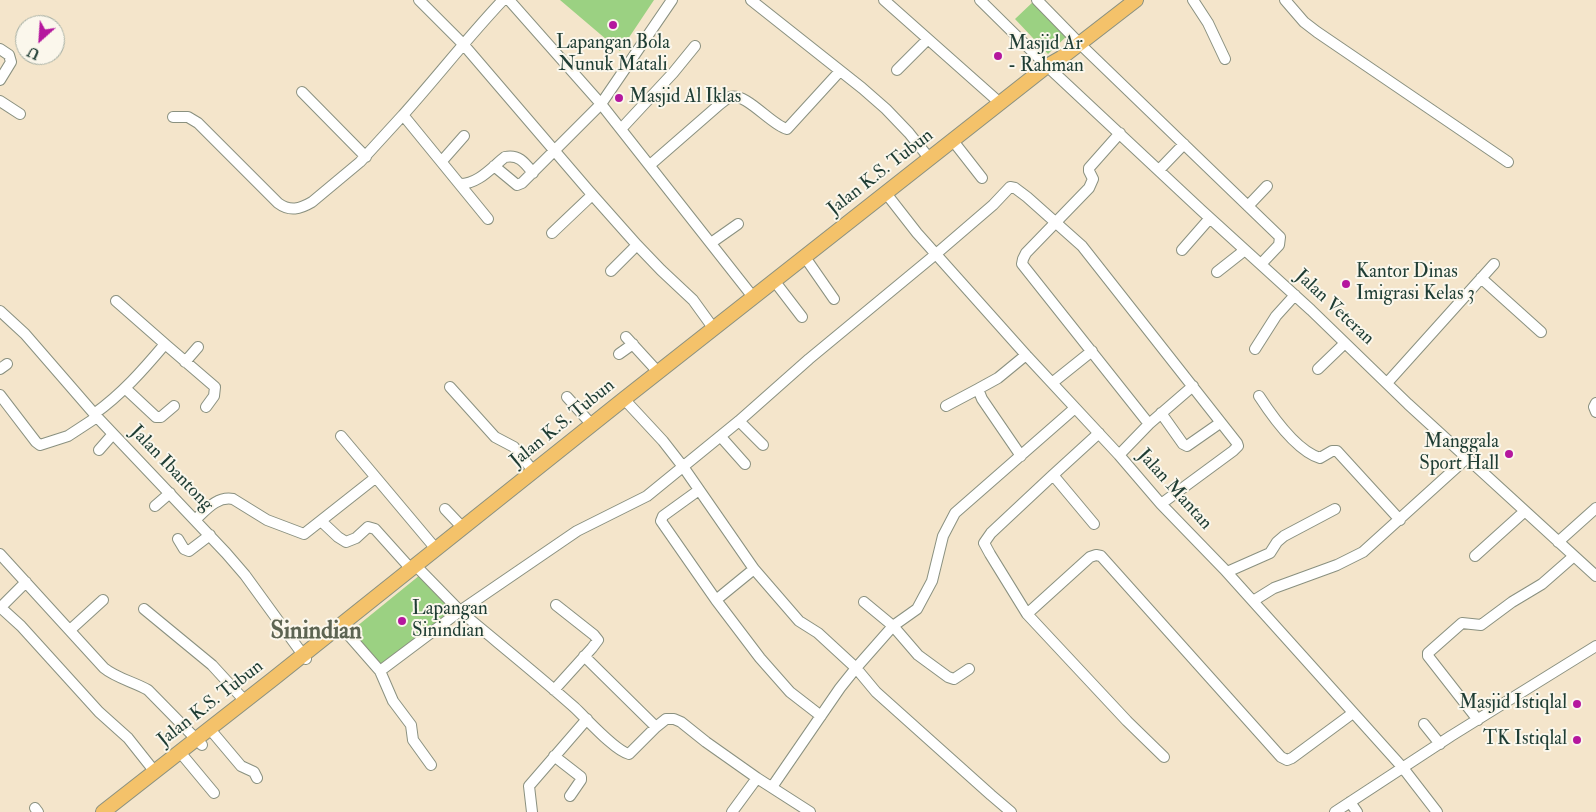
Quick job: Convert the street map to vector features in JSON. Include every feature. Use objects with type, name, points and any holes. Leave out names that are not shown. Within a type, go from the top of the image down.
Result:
[{"type":"highway","points":[[1049,68],[1132,1]]},
{"type":"highway","name":"Jalan K.S. Tubun","points":[[103,812],[155,772],[211,733],[626,402],[779,287],[929,158],[1049,68]]},
{"type":"highway","name":"Jalan K.S. Tubun","points":[[115,812],[184,757],[245,701],[345,631],[436,549],[592,425],[626,402],[658,372],[753,297],[888,195],[957,146],[1049,68]]},
{"type":"street","points":[[419,0],[463,44],[637,245],[693,300],[714,329]]},
{"type":"street","points":[[173,117],[188,117],[198,123],[278,203],[291,210],[305,206],[366,157],[503,0]]},
{"type":"street","points":[[509,0],[601,104],[753,297]]},
{"type":"street","points":[[494,166],[517,185],[533,173],[601,104],[672,0]]},
{"type":"street","points":[[751,0],[886,109],[929,158]]},
{"type":"street","points":[[884,0],[1000,103]]},
{"type":"street","name":"Jalan Veteran","points":[[980,0],[1049,68],[1295,295],[1558,542],[1596,575]]},
{"type":"street","points":[[1037,0],[1281,239],[1261,264]]},
{"type":"street","points":[[1193,0],[1208,23],[1225,59]]},
{"type":"street","points":[[1286,0],[1304,22],[1317,32],[1508,162]]},
{"type":"street","points":[[898,70],[928,39]]},
{"type":"street","points":[[621,129],[674,73],[695,46]]},
{"type":"street","points":[[0,49],[9,56],[11,62],[0,80]]},
{"type":"street","points":[[650,165],[720,104],[732,96],[740,98],[787,129],[840,71]]},
{"type":"street","points":[[302,92],[366,157]]},
{"type":"street","points":[[0,101],[20,114]]},
{"type":"street","points":[[403,114],[488,219]]},
{"type":"street","points":[[1120,133],[1089,168],[1093,179],[1089,188],[1026,253],[1022,264],[1149,424]]},
{"type":"street","points":[[442,161],[464,136]]},
{"type":"street","points":[[1159,170],[1184,144]]},
{"type":"street","points":[[957,146],[982,178]]},
{"type":"street","points":[[460,184],[469,184],[478,180],[505,156],[516,156],[523,160],[533,173]]},
{"type":"street","points":[[1248,206],[1267,186]]},
{"type":"street","points":[[380,672],[460,611],[577,531],[647,496],[684,468],[809,359],[993,205],[1010,187],[1015,188],[1057,222],[1089,255],[1194,386],[1238,446],[1161,504]]},
{"type":"street","points":[[552,233],[592,195]]},
{"type":"street","name":"Jalan Mantan","points":[[888,195],[936,254],[1026,356],[1099,433],[1161,504],[1227,572],[1403,768],[1437,812]]},
{"type":"street","points":[[1182,250],[1210,218]]},
{"type":"street","points":[[711,243],[738,224]]},
{"type":"street","points":[[611,271],[637,245]]},
{"type":"street","points":[[1217,272],[1246,250]]},
{"type":"street","points":[[809,263],[834,298]]},
{"type":"street","points":[[1387,383],[1494,264]]},
{"type":"street","points":[[1481,278],[1541,332]]},
{"type":"street","points":[[779,287],[802,317]]},
{"type":"street","points":[[1255,349],[1276,316],[1295,295]]},
{"type":"street","points":[[116,301],[215,388],[214,396],[206,407]]},
{"type":"street","name":"Jalan Ibantong","points":[[0,311],[25,334],[96,416],[210,535],[245,576],[305,658]]},
{"type":"street","points":[[619,354],[629,340],[658,372]]},
{"type":"street","points":[[1318,369],[1345,343]]},
{"type":"street","points":[[0,395],[40,445],[68,436],[96,416],[126,389],[166,344]]},
{"type":"street","points":[[185,362],[198,347]]},
{"type":"street","points":[[1052,384],[1092,351]]},
{"type":"street","points":[[946,406],[998,378],[1026,356]]},
{"type":"street","points":[[1119,455],[1149,424],[1194,386]]},
{"type":"street","points":[[450,387],[495,437],[514,446],[534,472]]},
{"type":"street","points":[[126,389],[156,416],[161,417],[174,406]]},
{"type":"street","points":[[978,389],[982,399],[1022,456]]},
{"type":"street","points":[[1259,396],[1276,422],[1295,441],[1312,454],[1320,458],[1332,451],[1337,451],[1400,520]]},
{"type":"street","points":[[567,397],[592,425]]},
{"type":"street","points":[[626,402],[663,441],[754,569],[799,621],[818,633],[856,668],[883,699],[1011,812]]},
{"type":"street","points":[[1596,403],[1594,407],[1596,412]]},
{"type":"street","points":[[772,786],[856,668],[893,626],[917,610],[934,575],[943,536],[951,518],[1075,408]]},
{"type":"street","points":[[1161,414],[1187,446],[1220,422]]},
{"type":"street","points":[[739,422],[763,445]]},
{"type":"street","points":[[1099,433],[991,532],[984,543],[1027,614],[1127,721],[1164,757]]},
{"type":"street","points":[[99,450],[113,434]]},
{"type":"street","points":[[341,436],[436,549]]},
{"type":"street","points":[[721,437],[745,464]]},
{"type":"street","points":[[1253,601],[1274,588],[1318,572],[1363,552],[1468,457]]},
{"type":"street","points":[[1052,475],[1094,524]]},
{"type":"street","points":[[195,520],[216,502],[227,498],[233,499],[267,520],[299,533],[307,533],[375,478]]},
{"type":"street","points":[[698,490],[663,516],[661,520],[716,600],[760,658],[782,684],[821,716]]},
{"type":"street","points":[[155,506],[170,493]]},
{"type":"street","points":[[1558,542],[1596,508]]},
{"type":"street","points":[[445,509],[463,528]]},
{"type":"street","points":[[1227,572],[1270,553],[1277,542],[1284,536],[1335,509]]},
{"type":"street","points":[[1475,556],[1525,511]]},
{"type":"street","points":[[321,521],[346,542],[356,538],[368,527],[375,529],[460,611],[587,718],[614,745],[625,753],[629,754],[666,719],[677,720],[757,778],[810,812]]},
{"type":"street","points":[[178,539],[184,549],[189,552],[210,535]]},
{"type":"street","points":[[0,554],[104,668],[148,690],[211,733],[242,766],[254,772],[257,778]]},
{"type":"street","points":[[1027,614],[1090,557],[1096,555],[1104,560],[1281,757],[1287,760],[1292,758],[1353,713]]},
{"type":"street","points":[[1478,720],[1428,656],[1428,653],[1462,623],[1481,625],[1519,597],[1542,584],[1574,556]]},
{"type":"street","points":[[716,600],[754,569]]},
{"type":"street","points":[[26,582],[0,608],[21,626],[99,712],[128,738],[155,772]]},
{"type":"street","points":[[70,630],[103,600]]},
{"type":"street","points":[[864,602],[893,626],[918,655],[948,677],[954,679],[969,670]]},
{"type":"street","points":[[554,690],[598,640],[556,605]]},
{"type":"street","points":[[144,609],[212,665],[245,701]]},
{"type":"street","points":[[345,631],[380,672],[393,700],[411,726],[413,740],[431,765]]},
{"type":"street","points":[[1335,812],[1596,646]]},
{"type":"street","points":[[584,656],[656,727]]},
{"type":"street","points":[[532,812],[529,786],[587,718]]},
{"type":"street","points":[[1424,724],[1440,744]]},
{"type":"street","points":[[554,756],[581,777],[581,780],[570,796]]},
{"type":"street","points":[[184,757],[214,793]]},
{"type":"street","points":[[732,812],[757,778]]},
{"type":"street","points":[[1350,802],[1357,812]]},
{"type":"green space","name":"Lapangan Bola Nunuk Matali","points":[[560,0],[654,0],[620,51]]},
{"type":"green space","points":[[1035,0],[1068,35],[1048,54],[1015,19]]},
{"type":"green space","name":"Lapangan Sinindian","points":[[420,575],[454,610],[382,668],[351,631]]},
{"type":"place","name":"Lapangan Bola Nunuk Matali","points":[[613,25]]},
{"type":"place","name":"Masjid Ar - Rahman","points":[[998,56]]},
{"type":"place","name":"Masjid Al Iklas","points":[[619,98]]},
{"type":"place","name":"Kantor Dinas Imigrasi Kelas 3","points":[[1346,284]]},
{"type":"place","name":"Manggala Sport Hall","points":[[1509,454]]},
{"type":"place","name":"Lapangan Sinindian","points":[[402,621]]},
{"type":"place","name":"Masjid Istiqlal","points":[[1577,704]]},
{"type":"place","name":"TK Istiqlal","points":[[1577,740]]},
{"type":"district","name":"Sinindian","points":[[316,633]]}]
